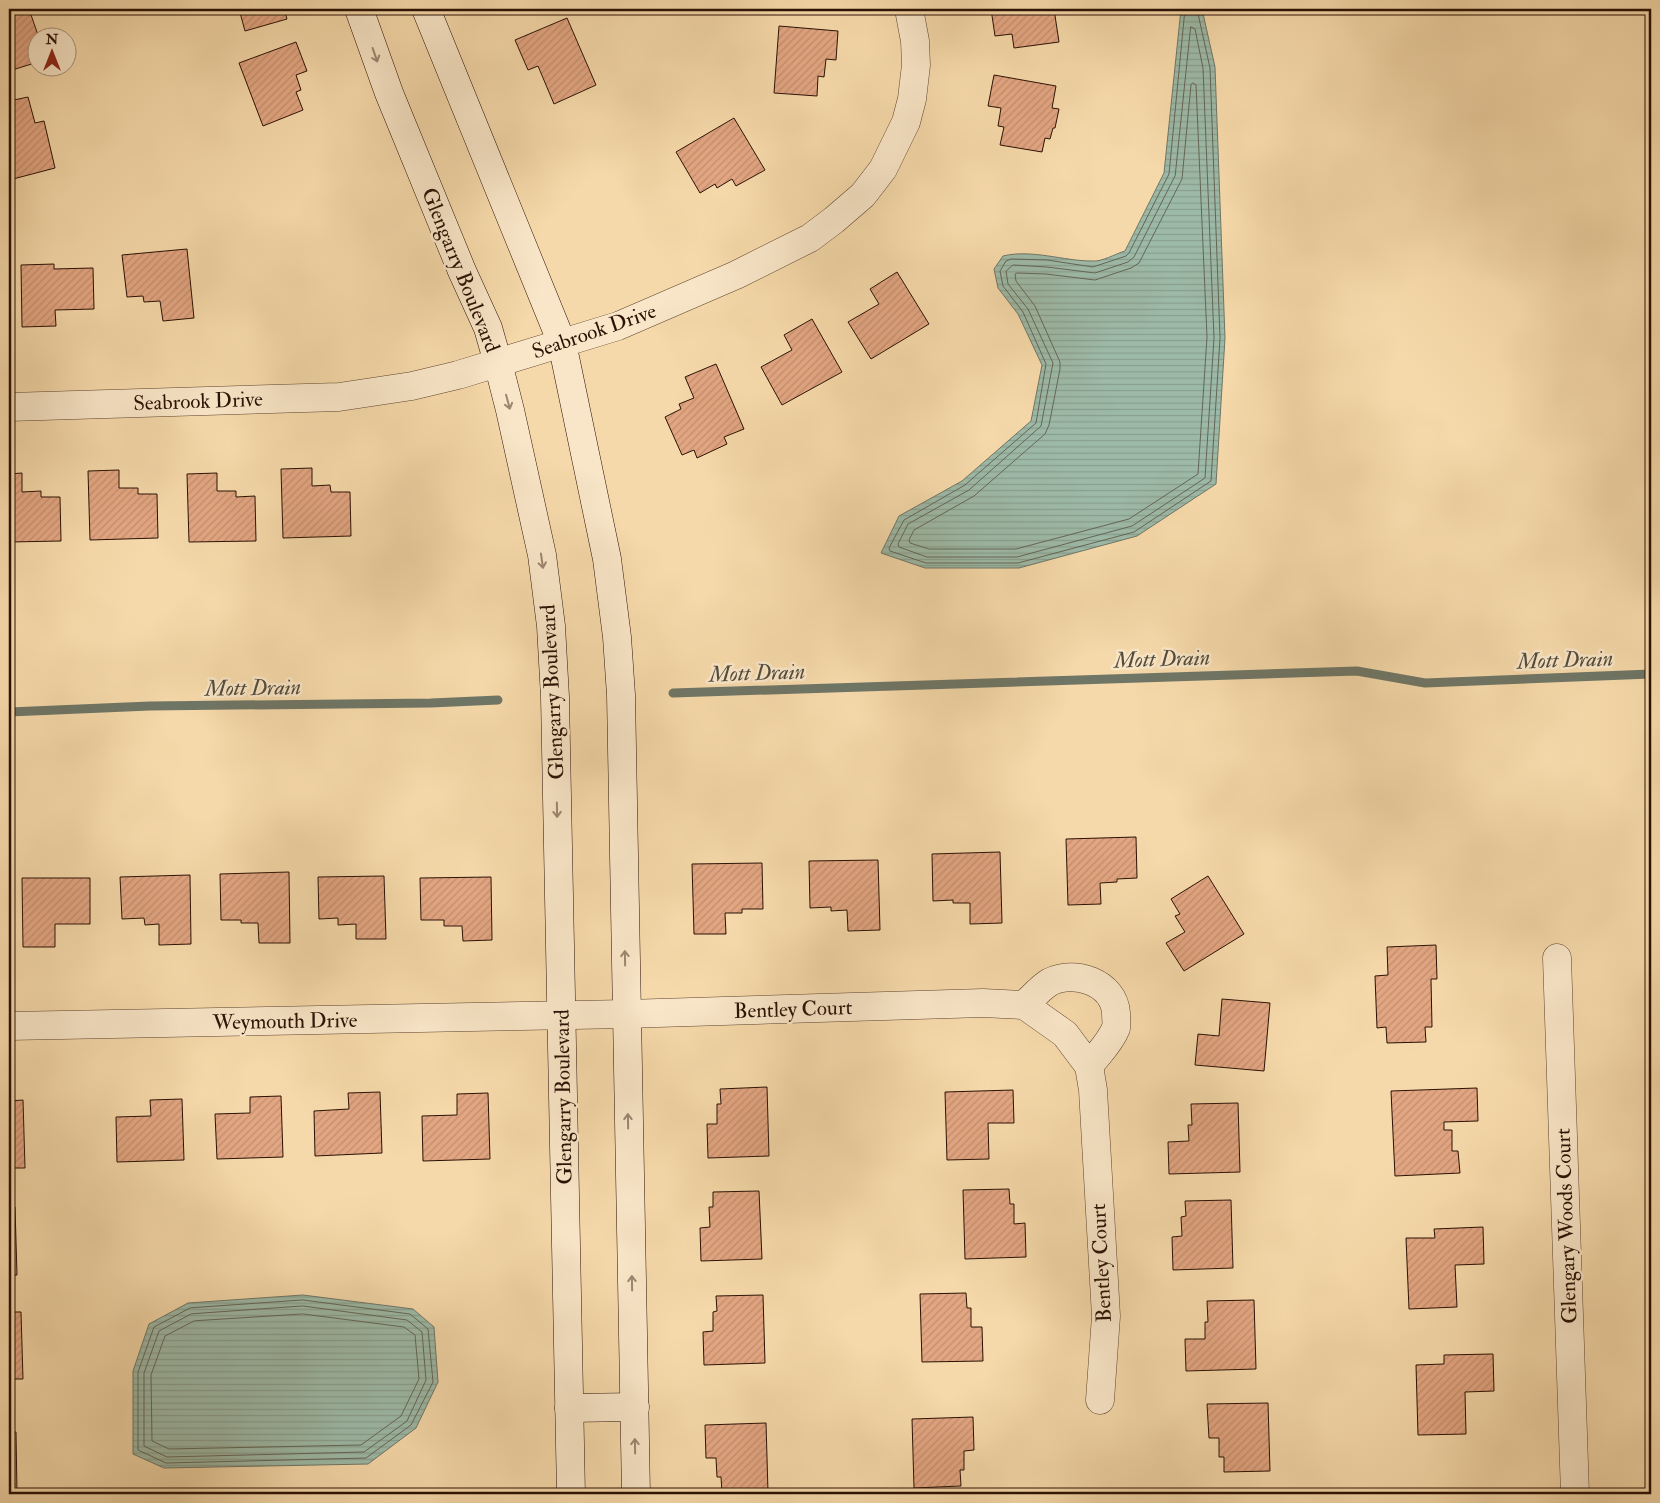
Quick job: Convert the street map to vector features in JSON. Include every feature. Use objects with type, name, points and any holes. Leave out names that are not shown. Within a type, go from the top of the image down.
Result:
[{"type":"street","name":"Glengarry Boulevard","points":[[359,9],[389,93],[462,271],[488,328],[510,410],[542,556],[551,626],[555,697],[571,1494]]},
{"type":"street","points":[[426,9],[562,343],[607,558],[617,637],[621,695],[636,1494]]},
{"type":"street","name":"Seabrook Drive","points":[[9,407],[340,397],[412,386],[458,375],[618,326],[744,271],[810,238],[863,195],[883,169],[906,122],[912,99],[916,65],[915,41],[909,9]]},
{"type":"street","name":"Glengary Woods Court","points":[[1557,958],[1574,1494]]},
{"type":"street","points":[[1024,1005],[1050,982],[1068,977],[1087,979],[1102,986],[1116,1006],[1117,1027],[1107,1044],[1089,1066]]},
{"type":"street","name":"Bentley Court","points":[[561,1015],[983,1003],[1024,1005],[1064,1034],[1089,1066],[1093,1090],[1106,1316],[1100,1400]]},
{"type":"street","name":"Weymouth Drive","points":[[9,1026],[561,1015]]},
{"type":"street","points":[[569,1408],[634,1407]]},
{"type":"water","points":[[1181,9],[1202,9],[1215,67],[1225,338],[1216,484],[1137,536],[1019,568],[925,568],[881,553],[899,516],[962,481],[1031,421],[1042,365],[1018,314],[998,288],[994,269],[1003,256],[1025,254],[1096,261],[1125,251],[1164,173]]},
{"type":"water","points":[[303,1295],[413,1309],[434,1327],[438,1382],[416,1428],[368,1464],[164,1468],[133,1454],[133,1371],[149,1324],[188,1303]]},
{"type":"building","points":[[9,9],[29,9],[36,28],[28,28],[28,65],[9,71]]},
{"type":"building","points":[[239,9],[284,9],[287,19],[245,31]]},
{"type":"building","points":[[991,9],[1054,9],[1059,42],[1014,48],[1012,34],[995,36]]},
{"type":"building","points":[[567,18],[596,85],[554,104],[538,66],[528,70],[515,40]]},
{"type":"building","points":[[779,26],[838,31],[836,60],[826,59],[824,77],[818,76],[817,96],[774,93]]},
{"type":"building","points":[[296,42],[307,71],[296,75],[301,90],[296,92],[303,110],[263,126],[239,63]]},
{"type":"building","points":[[994,75],[1056,86],[1052,108],[1059,109],[1055,128],[1053,128],[1050,139],[1045,138],[1042,152],[1000,145],[1004,127],[998,126],[1001,108],[988,106]]},
{"type":"building","points":[[28,97],[35,123],[44,121],[55,168],[13,179],[9,166],[9,101]]},
{"type":"building","points":[[734,118],[765,170],[736,186],[732,179],[717,188],[715,184],[700,193],[676,152]]},
{"type":"building","points":[[187,249],[194,318],[163,321],[160,301],[144,302],[143,296],[127,297],[122,255]]},
{"type":"building","points":[[54,264],[54,269],[93,268],[94,309],[55,310],[56,326],[22,327],[21,265]]},
{"type":"building","points":[[897,272],[929,324],[871,359],[848,322],[879,304],[870,289]]},
{"type":"building","points":[[812,319],[842,372],[782,405],[761,367],[792,350],[784,335]]},
{"type":"building","points":[[716,364],[744,429],[724,437],[727,444],[697,458],[694,450],[682,455],[665,417],[681,409],[679,404],[694,398],[685,377]]},
{"type":"building","points":[[312,468],[312,486],[330,485],[331,492],[350,492],[351,536],[283,538],[281,469]]},
{"type":"building","points":[[119,470],[119,488],[138,488],[138,494],[157,494],[158,538],[90,540],[88,471]]},
{"type":"building","points":[[22,473],[22,492],[41,491],[41,497],[60,497],[61,541],[9,542],[9,474]]},
{"type":"building","points":[[217,473],[217,491],[236,491],[236,497],[255,496],[256,541],[189,542],[187,474]]},
{"type":"building","points":[[1136,837],[1137,878],[1117,879],[1117,882],[1100,883],[1101,904],[1068,905],[1066,839]]},
{"type":"building","points":[[1000,852],[1002,923],[970,924],[970,903],[953,903],[953,900],[933,901],[932,854]]},
{"type":"building","points":[[878,860],[880,930],[848,931],[847,910],[831,911],[831,907],[810,908],[809,861]]},
{"type":"building","points":[[762,863],[763,909],[742,909],[742,913],[725,913],[726,934],[694,934],[692,864]]},
{"type":"building","points":[[289,872],[290,943],[259,943],[258,923],[241,923],[241,920],[221,920],[220,874]]},
{"type":"building","points":[[190,875],[191,944],[159,945],[159,924],[145,925],[144,918],[122,919],[120,877]]},
{"type":"building","points":[[384,876],[386,939],[356,939],[356,924],[338,925],[338,918],[319,919],[318,877]]},
{"type":"building","points":[[1208,876],[1244,934],[1184,971],[1166,943],[1185,932],[1175,916],[1180,914],[1171,899]]},
{"type":"building","points":[[491,877],[492,940],[463,941],[462,926],[444,926],[444,920],[421,920],[420,878]]},
{"type":"building","points":[[22,878],[90,878],[90,924],[55,924],[55,947],[23,947]]},
{"type":"building","points":[[1436,945],[1437,979],[1431,979],[1432,1027],[1425,1027],[1426,1042],[1387,1043],[1386,1027],[1377,1028],[1375,976],[1388,975],[1387,947]]},
{"type":"building","points":[[1222,999],[1270,1003],[1264,1071],[1195,1065],[1198,1034],[1219,1036]]},
{"type":"building","points":[[767,1087],[769,1156],[708,1158],[707,1124],[717,1124],[717,1104],[721,1104],[720,1089]]},
{"type":"building","points":[[1477,1088],[1478,1121],[1444,1122],[1444,1130],[1452,1130],[1452,1151],[1458,1151],[1460,1173],[1395,1176],[1391,1091]]},
{"type":"building","points":[[1013,1090],[1014,1123],[988,1123],[989,1159],[947,1160],[945,1092]]},
{"type":"building","points":[[380,1092],[382,1153],[315,1156],[314,1111],[349,1109],[348,1093]]},
{"type":"building","points":[[488,1093],[490,1159],[423,1161],[422,1116],[457,1115],[457,1094]]},
{"type":"building","points":[[281,1096],[283,1157],[217,1159],[215,1114],[250,1113],[250,1097]]},
{"type":"building","points":[[182,1099],[184,1160],[117,1162],[116,1117],[151,1116],[150,1100]]},
{"type":"building","points":[[23,1100],[25,1168],[9,1168],[9,1101]]},
{"type":"building","points":[[1238,1103],[1240,1172],[1169,1174],[1168,1142],[1189,1141],[1188,1125],[1192,1125],[1191,1104]]},
{"type":"building","points":[[1009,1189],[1010,1204],[1014,1204],[1014,1224],[1025,1223],[1026,1257],[965,1259],[963,1190]]},
{"type":"building","points":[[759,1191],[762,1259],[701,1261],[700,1228],[710,1227],[709,1207],[713,1207],[713,1192]]},
{"type":"building","points":[[1231,1200],[1233,1268],[1173,1270],[1172,1237],[1182,1236],[1181,1217],[1186,1216],[1185,1201]]},
{"type":"building","points":[[9,1207],[15,1207],[17,1275],[9,1276]]},
{"type":"building","points":[[1483,1227],[1484,1264],[1455,1265],[1457,1307],[1409,1309],[1406,1238],[1435,1238],[1434,1229]]},
{"type":"building","points":[[966,1293],[967,1308],[971,1308],[971,1327],[982,1327],[983,1361],[922,1362],[920,1294]]},
{"type":"building","points":[[763,1295],[765,1363],[704,1365],[703,1332],[713,1331],[713,1312],[717,1311],[716,1296]]},
{"type":"building","points":[[1254,1300],[1256,1369],[1186,1371],[1185,1339],[1205,1339],[1205,1322],[1208,1322],[1207,1301]]},
{"type":"building","points":[[9,1312],[21,1312],[23,1379],[9,1379]]},
{"type":"building","points":[[1493,1354],[1494,1391],[1465,1392],[1466,1434],[1418,1435],[1416,1365],[1444,1364],[1444,1355]]},
{"type":"building","points":[[1268,1403],[1270,1471],[1224,1472],[1224,1457],[1219,1457],[1219,1438],[1209,1438],[1207,1404]]},
{"type":"building","points":[[973,1417],[974,1450],[964,1451],[964,1470],[960,1470],[961,1486],[914,1488],[912,1419]]},
{"type":"building","points":[[766,1423],[768,1492],[722,1493],[721,1477],[717,1477],[716,1458],[706,1458],[705,1425]]},
{"type":"building","points":[[9,1432],[16,1432],[17,1494],[9,1494]]},
{"type":"waterway","name":"Mott Drain","points":[[673,693],[1357,671],[1425,683],[1651,674]]},
{"type":"waterway","name":"Mott Drain","points":[[9,712],[150,706],[431,703],[498,700]]}]
